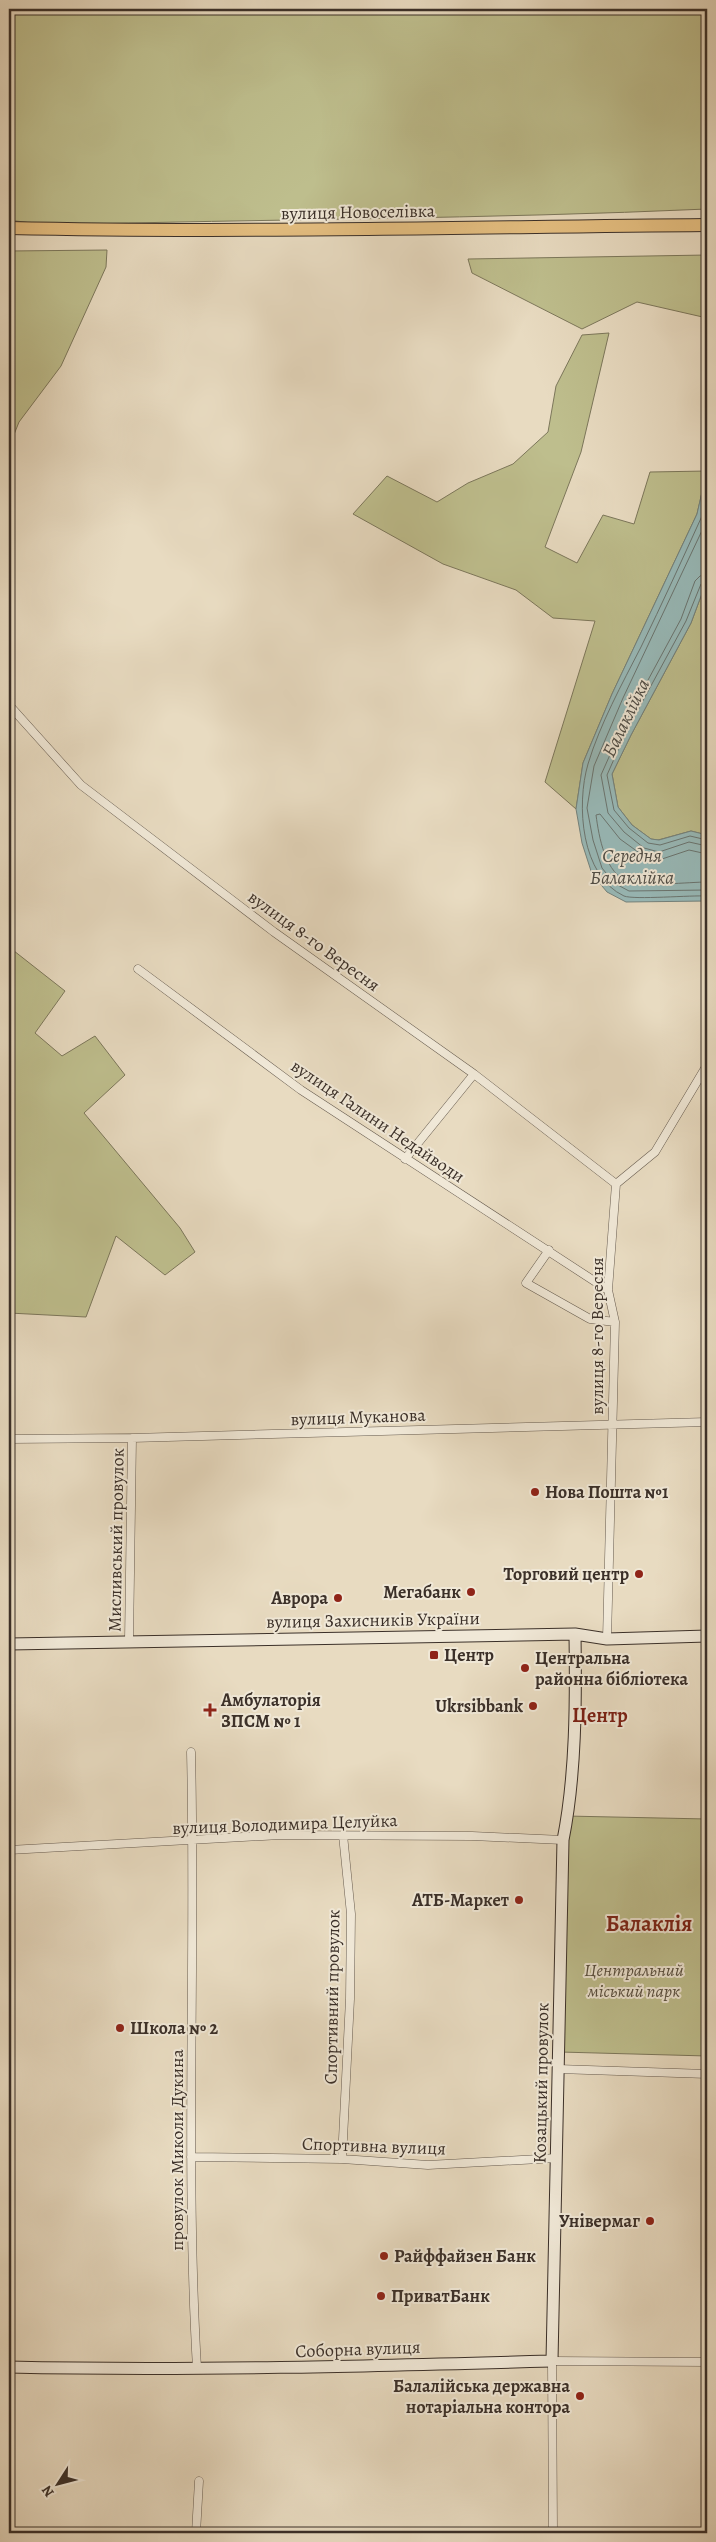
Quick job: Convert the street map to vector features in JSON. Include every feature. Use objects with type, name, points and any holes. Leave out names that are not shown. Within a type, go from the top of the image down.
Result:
[{"type":"main road","name":"вулиця Новоселівка","points":[[9,228],[297,232],[434,228],[707,225]]},
{"type":"street","name":"вулиця 8-го Вересня","points":[[9,705],[82,785],[274,932],[474,1074],[616,1184],[608,1290],[615,1322],[607,1638]]},
{"type":"street","name":"вулиця Галини Недайводи","points":[[138,969],[301,1090],[608,1290]]},
{"type":"street","points":[[616,1184],[655,1152],[707,1065]]},
{"type":"street","points":[[405,1159],[474,1074]]},
{"type":"street","points":[[549,1250],[526,1283],[590,1319],[615,1322]]},
{"type":"street","name":"вулиця Муканова","points":[[9,1439],[132,1438],[707,1422]]},
{"type":"street","name":"Мисливський провулок","points":[[129,1641],[132,1438]]},
{"type":"street","name":"вулиця Захисників України","points":[[9,1644],[575,1634],[607,1638],[707,1636]]},
{"type":"street","name":"Козацький провулок","points":[[553,2533],[552,2361],[563,1840],[568,1814],[574,1711],[575,1634]]},
{"type":"street","name":"провулок Миколи Дукина","points":[[191,1752],[193,1841],[192,2285],[196,2368]]},
{"type":"street","name":"вулиця Володимира Целуйка","points":[[9,1850],[280,1835],[472,1836],[563,1840]]},
{"type":"street","name":"Спортивний провулок","points":[[342,2159],[350,1999],[351,1914],[343,1835]]},
{"type":"street","points":[[558,2069],[707,2074]]},
{"type":"street","name":"Спортивна вулиця","points":[[191,2157],[342,2159],[428,2165],[556,2158]]},
{"type":"street","name":"Соборна вулиця","points":[[9,2367],[152,2370],[323,2368],[552,2361],[707,2362]]},
{"type":"street","points":[[196,2533],[199,2481]]},
{"type":"green space","points":[[9,9],[707,9],[707,209],[459,217],[46,225],[9,220]]},
{"type":"green space","points":[[107,250],[106,267],[61,366],[19,422],[9,447],[9,251]]},
{"type":"green space","points":[[707,255],[707,318],[637,302],[582,329],[472,273],[468,259]]},
{"type":"green space","points":[[609,333],[581,452],[545,547],[577,563],[603,515],[634,524],[650,472],[707,471],[697,514],[612,694],[583,763],[576,809],[545,782],[595,621],[553,618],[516,590],[443,564],[353,514],[387,476],[437,502],[468,483],[513,464],[548,432],[556,386],[582,335]]},
{"type":"green space","points":[[707,580],[707,835],[691,831],[658,840],[651,839],[632,825],[618,807],[612,774],[691,623]]},
{"type":"green space","points":[[9,947],[65,991],[35,1033],[62,1056],[95,1036],[125,1075],[84,1113],[180,1228],[195,1252],[165,1275],[116,1236],[86,1317],[9,1313]]},
{"type":"green space","name":"Центральний міський парк","points":[[566,1816],[707,1819],[707,2056],[560,2052]]},
{"type":"water","name":"Середня Балаклійка","points":[[707,470],[707,580],[691,623],[612,774],[618,807],[632,825],[651,839],[659,840],[691,831],[707,835],[707,901],[626,902],[607,892],[592,874],[582,843],[576,809],[583,763],[612,694],[697,514]]},
{"type":"place","name":"Нова Пошта №1","points":[[535,1492]]},
{"type":"place","name":"Торговий центр","points":[[639,1574]]},
{"type":"place","name":"Мегабанк","points":[[471,1592]]},
{"type":"place","name":"Аврора","points":[[338,1598]]},
{"type":"place","name":"Центр","points":[[434,1655]]},
{"type":"place","name":"Центральна районна бібліотека","points":[[525,1668]]},
{"type":"place","name":"Ukrsibbank","points":[[533,1706]]},
{"type":"place","name":"Амбулаторія ЗПСМ № 1","points":[[210,1710]]},
{"type":"place","name":"АТБ-Маркет","points":[[519,1900]]},
{"type":"place","name":"Школа № 2","points":[[120,2028]]},
{"type":"place","name":"Універмаг","points":[[650,2221]]},
{"type":"place","name":"Райффайзен Банк","points":[[384,2256]]},
{"type":"place","name":"ПриватБанк","points":[[381,2296]]},
{"type":"place","name":"Балалійська державна нотаріальна контора","points":[[580,2396]]},
{"type":"district","name":"Центр","points":[[600,1715]]},
{"type":"district","name":"Балаклія","points":[[649,1924]]},
{"type":"water label","name":"Балаклійка","points":[[626,718]]}]
